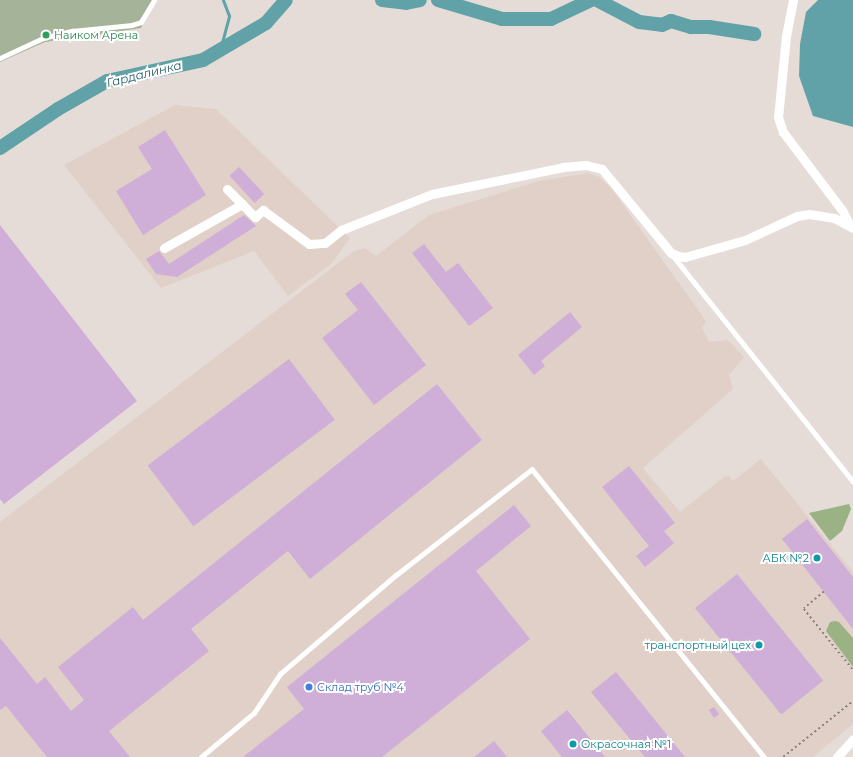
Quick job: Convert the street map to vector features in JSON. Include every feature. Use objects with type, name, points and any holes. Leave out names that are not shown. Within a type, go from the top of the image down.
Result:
[{"type":"street","points":[[793,1],[778,104],[778,117],[784,132],[842,210],[852,227]]},
{"type":"street","points":[[227,189],[255,217],[263,210],[309,244],[325,243],[341,230],[432,194],[563,167],[586,165],[602,170],[671,253],[685,257],[745,240],[797,216],[809,214],[834,218],[852,227]]},
{"type":"street","points":[[164,248],[242,204]]},
{"type":"street","points":[[837,757],[853,739]]},
{"type":"lane","points":[[0,58],[43,38],[72,31],[132,25],[141,22],[154,0]]},
{"type":"lane","points":[[671,253],[853,481]]},
{"type":"lane","points":[[201,757],[254,713],[280,674],[396,575],[532,469],[764,757]]},
{"type":"path","points":[[824,592],[804,609],[853,670]]},
{"type":"path","points":[[783,757],[853,701]]},
{"type":"shaded area","points":[[175,105],[216,109],[350,238],[332,263],[288,296],[254,251],[161,288],[64,165]]},
{"type":"shaded area","points":[[588,173],[599,177],[611,188],[706,321],[702,328],[709,342],[728,340],[744,357],[729,375],[733,389],[643,468],[680,512],[724,477],[729,476],[733,481],[761,459],[853,572],[853,724],[813,757],[0,757],[0,522],[354,251],[365,248],[376,256],[429,215],[539,181]]},
{"type":"green space","name":"Наиком Арена","points":[[0,0],[158,0],[150,8],[141,28],[45,42],[0,62]]},
{"type":"green space","points":[[849,504],[851,509],[842,531],[830,541],[809,513]]},
{"type":"green space","points":[[830,622],[839,622],[853,638],[853,667],[826,631]]},
{"type":"water","points":[[818,0],[853,0],[853,127],[813,116],[799,76],[800,44],[806,12]]},
{"type":"building","points":[[165,130],[206,195],[143,235],[116,191],[152,169],[138,147]]},
{"type":"building","points":[[239,167],[264,194],[255,203],[229,176]]},
{"type":"building","points":[[244,215],[256,226],[177,277],[156,274],[146,259],[159,251],[169,264]]},
{"type":"building","points":[[0,225],[137,401],[4,504],[0,499]]},
{"type":"building","points":[[424,244],[446,272],[458,263],[493,308],[469,326],[412,253]]},
{"type":"building","points":[[361,282],[426,365],[374,405],[322,338],[358,310],[345,294]]},
{"type":"building","points":[[570,312],[582,327],[541,361],[545,366],[534,375],[518,355]]},
{"type":"building","points":[[289,359],[335,420],[193,526],[148,466]]},
{"type":"building","points":[[437,384],[482,440],[310,579],[288,551],[191,629],[209,651],[109,731],[130,757],[47,757],[6,706],[0,710],[0,638],[37,684],[45,677],[71,711],[84,700],[58,667],[133,607],[143,620]]},
{"type":"building","points":[[629,466],[675,523],[664,531],[674,543],[645,567],[636,556],[649,546],[602,487]]},
{"type":"building","points":[[514,505],[531,526],[476,571],[530,639],[382,757],[243,757],[304,709],[287,687]]},
{"type":"building","name":"АБК №2","points":[[807,519],[853,577],[853,629],[782,539]]},
{"type":"building","name":"транспортный цех","points":[[737,574],[823,680],[781,714],[695,608]]},
{"type":"building","points":[[616,672],[685,757],[645,757],[591,692]]},
{"type":"building","points":[[714,707],[719,714],[714,718],[709,710]]},
{"type":"building","name":"Окрасочная №1","points":[[567,710],[605,757],[562,757],[541,731]]},
{"type":"building","points":[[494,741],[507,757],[474,757]]},
{"type":"waterway","points":[[220,50],[229,16],[223,0]]},
{"type":"waterway","name":"Гардалинка","points":[[0,148],[58,109],[107,81],[203,60],[266,23],[286,0]]},
{"type":"waterway","name":"Гардалинка","points":[[382,0],[406,3],[420,0]]},
{"type":"waterway","name":"Гардалинка","points":[[438,0],[502,19],[551,19],[591,0]]},
{"type":"waterway","name":"Гардалинка","points":[[597,0],[639,22],[662,25],[671,21],[691,27],[709,27],[754,34]]},
{"type":"place","name":"Наиком Арена","points":[[46,35]]},
{"type":"place","name":"АБК №2","points":[[817,558]]},
{"type":"place","name":"транспортный цех","points":[[759,645]]},
{"type":"place","name":"Склад труб №4","points":[[309,687]]},
{"type":"place","name":"Окрасочная №1","points":[[573,744]]}]
